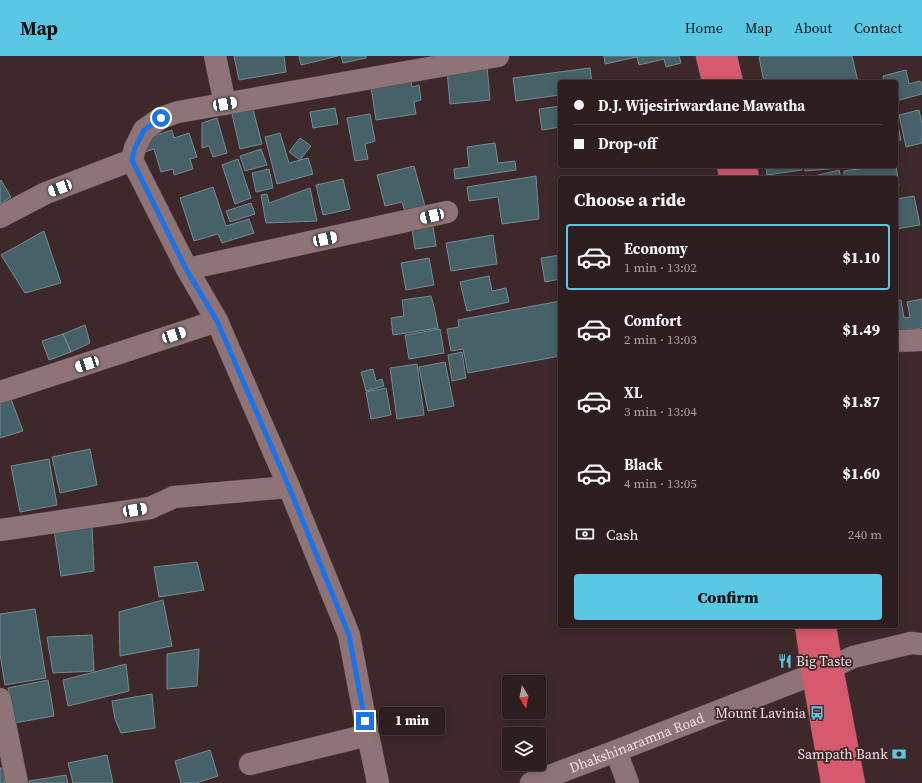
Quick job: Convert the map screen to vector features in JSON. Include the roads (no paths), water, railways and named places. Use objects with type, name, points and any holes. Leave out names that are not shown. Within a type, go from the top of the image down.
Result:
[{"type":"highway","points":[[707,56],[713,80]]},
{"type":"highway","points":[[726,56],[732,80]]},
{"type":"highway","points":[[807,628],[822,671],[854,783]]},
{"type":"highway","points":[[826,628],[822,671],[832,783]]},
{"type":"street","points":[[215,56],[225,104]]},
{"type":"street","points":[[378,783],[349,635],[289,487],[217,321],[186,269],[132,160],[135,148],[144,130],[161,118],[178,112],[498,56]]},
{"type":"street","points":[[0,217],[46,193],[132,160]]},
{"type":"street","points":[[186,269],[448,212]]},
{"type":"street","points":[[0,392],[217,321]]},
{"type":"street","points":[[898,341],[922,340]]},
{"type":"street","points":[[0,530],[150,508],[174,497],[289,487]]},
{"type":"street","name":"Dhakshinaramna Road","points":[[531,783],[822,671],[853,657],[911,643],[922,644]]},
{"type":"street","points":[[0,699],[17,783]]},
{"type":"street","points":[[250,764],[368,735]]},
{"type":"street","points":[[616,751],[628,783]]},
{"type":"place","name":"Big Taste","points":[[785,661]]},
{"type":"place","name":"Mount Lavinia","points":[[817,713]]},
{"type":"place","name":"Sampath Bank","points":[[899,754]]}]
